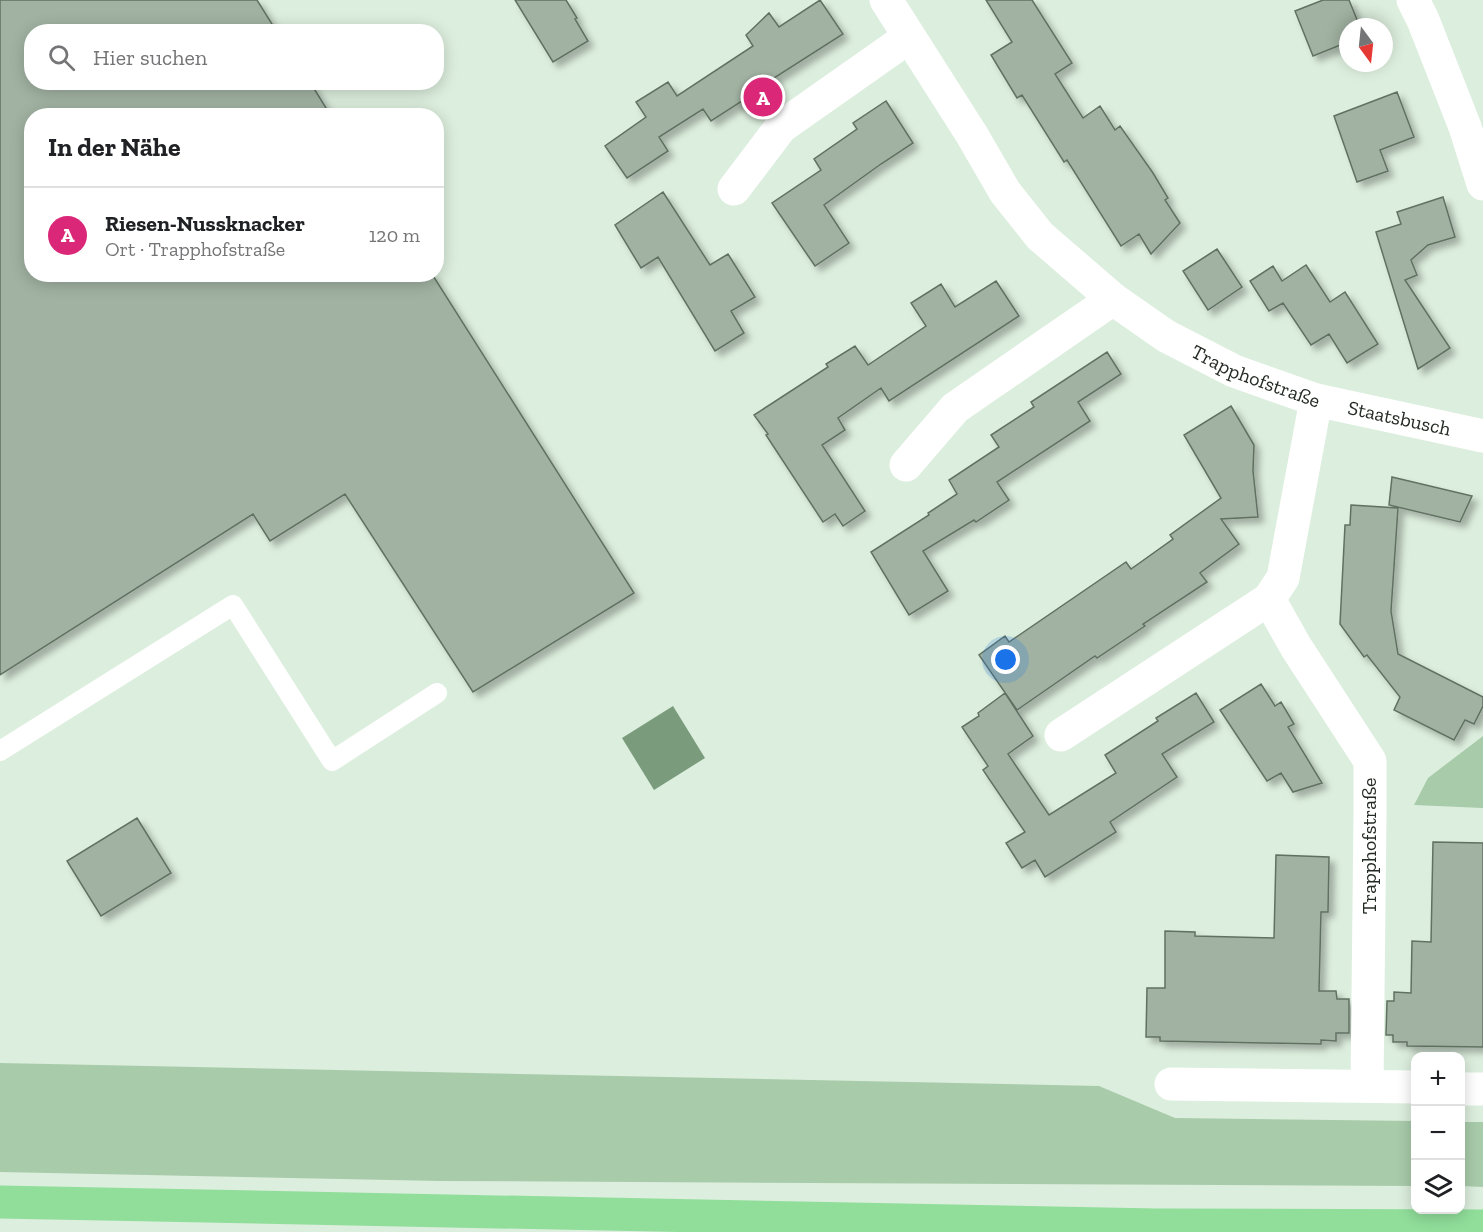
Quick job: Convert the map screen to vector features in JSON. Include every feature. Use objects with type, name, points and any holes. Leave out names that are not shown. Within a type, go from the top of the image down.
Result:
[{"type":"highway","points":[[0,1202],[1156,1225],[1483,1226]]},
{"type":"street","name":"Trapphofstraße","points":[[886,0],[972,135],[1005,192],[1040,236],[1113,299],[1166,336],[1234,371],[1316,400],[1283,578],[1269,599],[1061,735]]},
{"type":"street","points":[[1413,0],[1424,20],[1465,127],[1483,183]]},
{"type":"street","points":[[734,189],[781,127],[909,38]]},
{"type":"street","points":[[906,465],[955,408],[1113,299]]},
{"type":"street","name":"Staatsbusch","points":[[1316,400],[1483,436]]},
{"type":"street","name":"Trapphofstraße","points":[[1269,599],[1296,647],[1370,761],[1367,1086]]},
{"type":"street","points":[[1171,1084],[1411,1088]]},
{"type":"street","points":[[1465,1089],[1483,1089]]},
{"type":"lane","points":[[0,751],[233,605],[332,761],[437,693]]},
{"type":"shaded area","points":[[673,706],[705,758],[654,790],[622,738]]},
{"type":"shaded area","points":[[1483,736],[1483,808],[1414,805],[1428,778]]},
{"type":"shaded area","points":[[0,1063],[1099,1086],[1175,1118],[1411,1121],[1411,1186],[440,1181],[0,1172]]},
{"type":"shaded area","points":[[1465,1122],[1483,1122],[1483,1187],[1465,1186]]},
{"type":"building","points":[[0,0],[257,0],[272,24],[24,24],[24,90],[315,90],[326,108],[24,108],[24,282],[437,282],[634,593],[473,692],[345,494],[270,541],[253,514],[0,675]]},
{"type":"building","points":[[515,0],[566,0],[588,41],[553,62]]},
{"type":"building","points":[[820,0],[843,34],[711,121],[703,109],[659,137],[668,151],[627,178],[605,146],[646,117],[636,102],[668,82],[677,96],[753,46],[746,35],[769,13],[779,27]]},
{"type":"building","points":[[986,0],[1032,0],[1072,63],[1055,74],[1083,118],[1100,106],[1115,130],[1120,126],[1153,173],[1168,198],[1165,200],[1180,223],[1151,254],[1139,234],[1121,246],[1067,160],[1064,162],[1022,95],[1017,98],[991,55],[1012,42]]},
{"type":"building","points":[[1323,0],[1349,0],[1356,18],[1339,18],[1339,46],[1313,56],[1295,11]]},
{"type":"building","points":[[1397,92],[1414,137],[1380,150],[1388,171],[1357,182],[1334,116]]},
{"type":"building","points":[[886,101],[913,143],[824,205],[849,243],[815,266],[772,203],[821,170],[814,159],[857,129],[853,123]]},
{"type":"building","points":[[663,192],[710,265],[728,254],[755,297],[731,311],[744,333],[715,351],[658,257],[641,268],[615,225]]},
{"type":"building","points":[[1443,197],[1455,237],[1428,245],[1411,260],[1417,275],[1405,280],[1450,348],[1418,369],[1376,232],[1401,224],[1397,212]]},
{"type":"building","points":[[1217,249],[1242,287],[1208,310],[1183,271]]},
{"type":"building","points":[[1306,265],[1330,302],[1345,292],[1378,344],[1347,363],[1329,334],[1311,345],[1283,303],[1269,311],[1250,281],[1273,266],[1282,281]]},
{"type":"building","points":[[996,281],[1019,316],[889,401],[881,388],[838,418],[845,430],[822,445],[865,511],[843,526],[835,514],[823,522],[754,415],[828,367],[826,364],[855,346],[868,365],[926,326],[911,303],[941,284],[955,307]]},
{"type":"building","points":[[1107,352],[1121,374],[1078,402],[1090,421],[997,482],[1009,500],[976,522],[974,520],[923,551],[948,591],[909,615],[871,552],[957,494],[949,480],[999,447],[991,435],[1034,407],[1031,402]]},
{"type":"building","points":[[1231,406],[1254,445],[1253,471],[1258,517],[1221,519],[1239,544],[1200,573],[1207,582],[1143,624],[1145,626],[1097,658],[1095,656],[1017,710],[979,655],[1005,636],[1009,642],[1126,562],[1131,569],[1173,539],[1170,535],[1221,498],[1184,435]]},
{"type":"building","points":[[1392,477],[1472,496],[1460,522],[1389,505]]},
{"type":"building","points":[[1351,505],[1398,508],[1391,611],[1398,654],[1483,697],[1483,706],[1474,724],[1465,720],[1454,740],[1394,710],[1400,697],[1367,655],[1364,657],[1340,624],[1345,525],[1350,525]]},
{"type":"building","points":[[1261,684],[1275,706],[1281,702],[1294,724],[1288,727],[1322,783],[1293,792],[1281,773],[1267,781],[1220,710]]},
{"type":"building","points":[[1005,693],[1033,736],[1008,754],[1049,815],[1116,773],[1105,755],[1158,721],[1156,718],[1196,693],[1214,722],[1162,754],[1177,777],[1110,822],[1116,832],[1045,877],[1035,860],[1022,868],[1006,843],[1025,832],[983,770],[988,766],[962,727],[979,716],[978,713]]},
{"type":"building","points":[[137,818],[171,873],[101,916],[67,861]]},
{"type":"building","points":[[1433,842],[1483,843],[1483,1047],[1407,1046],[1407,1042],[1393,1042],[1393,1035],[1386,1035],[1387,1001],[1394,1001],[1394,992],[1411,993],[1412,941],[1431,942]]},
{"type":"building","points":[[1276,855],[1329,857],[1328,912],[1321,912],[1319,991],[1336,991],[1337,999],[1349,999],[1349,1033],[1336,1033],[1336,1041],[1321,1040],[1321,1044],[1160,1041],[1160,1037],[1146,1037],[1147,988],[1165,988],[1165,931],[1195,932],[1195,936],[1274,938]]},
{"type":"place","name":"Riesen-Nussknacker","points":[[763,97]]}]
